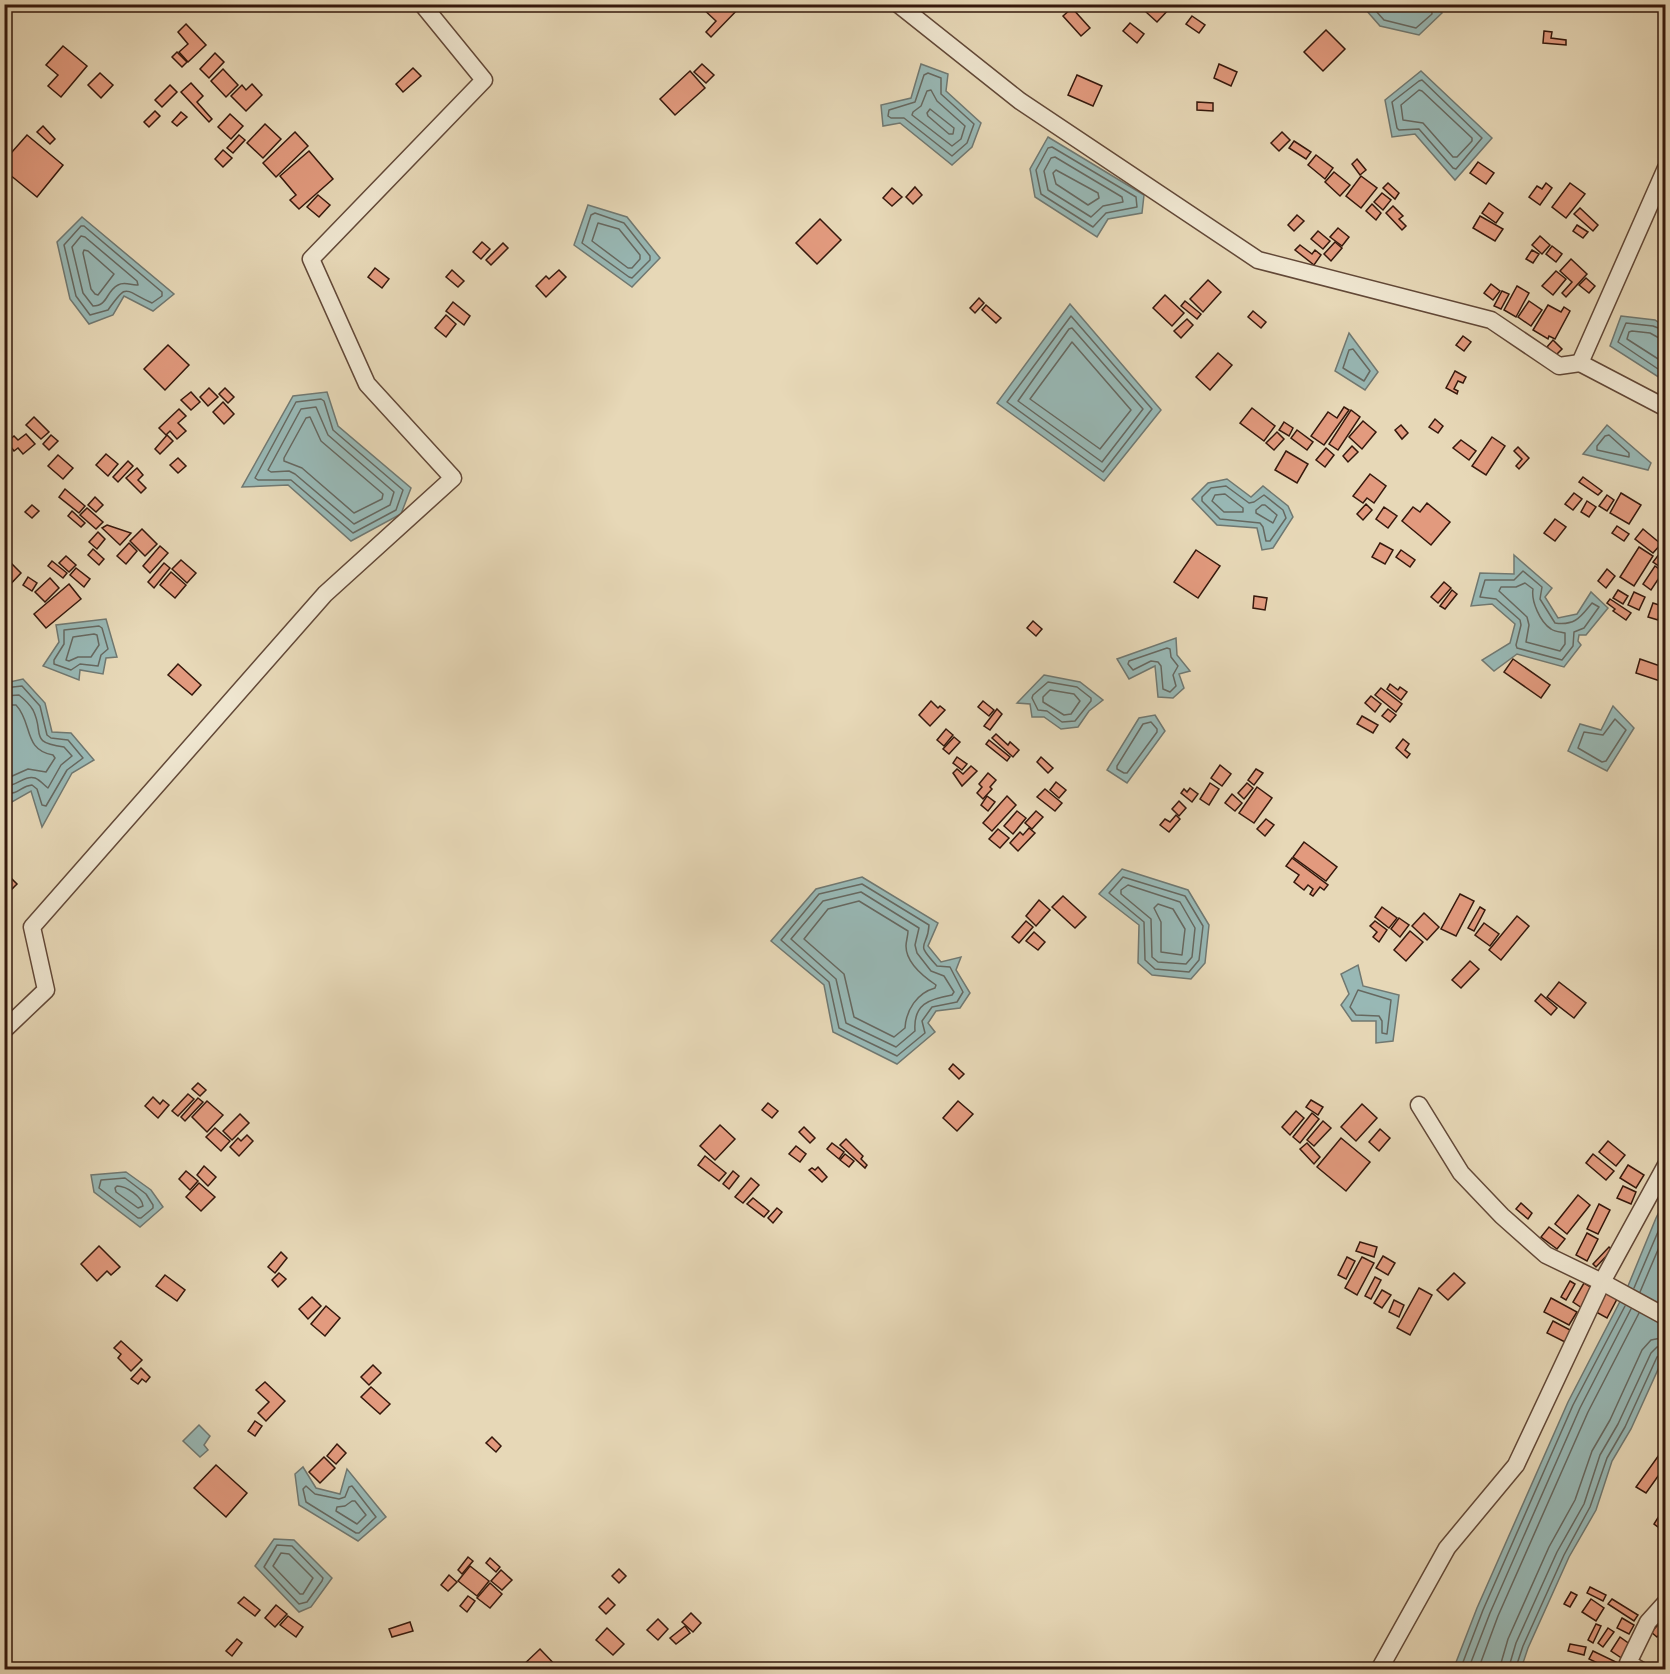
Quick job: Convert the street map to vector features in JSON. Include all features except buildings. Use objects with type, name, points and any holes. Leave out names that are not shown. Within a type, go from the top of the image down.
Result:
[{"type":"street","points":[[4,1030],[46,990],[32,927],[325,594],[453,478],[367,384],[311,259],[484,80],[422,4]]},
{"type":"street","points":[[898,4],[1020,101],[1258,260],[1491,320],[1559,366],[1580,363],[1665,408]]},
{"type":"street","points":[[1580,363],[1665,168]]},
{"type":"street","points":[[1419,1105],[1461,1173],[1546,1255],[1606,1284],[1665,1317]]},
{"type":"street","points":[[1379,1670],[1447,1548],[1516,1465],[1665,1165]]},
{"type":"street","points":[[1640,1670],[1628,1663],[1648,1622],[1665,1602]]},
{"type":"water","points":[[1370,5],[1435,5],[1442,13],[1419,35],[1380,26],[1366,10]]},
{"type":"water","points":[[921,64],[948,74],[946,91],[981,123],[972,147],[952,165],[900,123],[883,126],[881,105],[911,98]]},
{"type":"water","points":[[1421,71],[1492,138],[1455,180],[1415,134],[1392,137],[1385,100]]},
{"type":"water","points":[[1048,137],[1144,195],[1142,213],[1108,219],[1097,237],[1035,197],[1030,169]]},
{"type":"water","points":[[588,205],[627,217],[660,258],[632,287],[574,245]]},
{"type":"water","points":[[82,217],[174,294],[153,311],[124,296],[113,315],[89,324],[70,299],[57,242]]},
{"type":"water","points":[[1070,304],[1161,410],[1104,481],[997,403]]},
{"type":"water","points":[[1621,316],[1655,320],[1665,327],[1665,378],[1660,378],[1610,346]]},
{"type":"water","points":[[1349,333],[1378,372],[1365,390],[1335,371]]},
{"type":"water","points":[[327,392],[338,426],[411,488],[401,514],[351,541],[288,485],[242,487],[293,396]]},
{"type":"water","points":[[1607,425],[1651,463],[1648,470],[1583,454]]},
{"type":"water","points":[[1227,479],[1251,497],[1263,486],[1288,506],[1293,517],[1273,548],[1262,550],[1257,528],[1217,525],[1192,499],[1208,483]]},
{"type":"water","points":[[1514,555],[1552,588],[1545,597],[1558,618],[1577,614],[1591,592],[1608,608],[1586,635],[1579,635],[1578,641],[1581,645],[1564,667],[1517,654],[1494,671],[1482,660],[1510,643],[1515,624],[1492,604],[1471,606],[1480,573],[1514,574]]},
{"type":"water","points":[[106,619],[117,657],[106,658],[103,674],[80,670],[79,680],[43,666],[59,642],[56,625]]},
{"type":"water","points":[[1176,638],[1177,655],[1190,671],[1179,674],[1184,688],[1173,698],[1158,697],[1155,666],[1129,679],[1117,659]]},
{"type":"water","points":[[1044,675],[1080,682],[1103,700],[1089,711],[1078,727],[1061,729],[1044,717],[1032,717],[1030,704],[1017,703]]},
{"type":"water","points":[[23,679],[45,703],[52,732],[71,733],[94,760],[72,773],[42,827],[31,791],[12,802],[5,798],[5,683]]},
{"type":"water","points":[[1613,706],[1634,728],[1607,771],[1568,751],[1580,724],[1601,730]]},
{"type":"water","points":[[1155,715],[1165,731],[1127,783],[1107,770],[1139,718]]},
{"type":"water","points":[[1122,869],[1188,890],[1209,925],[1205,963],[1191,979],[1152,975],[1138,963],[1139,925],[1099,894]]},
{"type":"water","points":[[862,877],[938,923],[928,946],[941,962],[961,957],[956,970],[970,993],[960,1008],[936,1011],[928,1023],[935,1032],[897,1064],[833,1032],[824,985],[771,941],[816,889]]},
{"type":"water","points":[[1358,965],[1363,986],[1399,995],[1393,1041],[1376,1043],[1376,1021],[1352,1021],[1341,1005],[1349,994],[1341,974]]},
{"type":"water","points":[[126,1172],[151,1190],[163,1207],[140,1227],[94,1192],[91,1175]]},
{"type":"water","points":[[1665,1200],[1665,1354],[1631,1429],[1612,1461],[1596,1510],[1569,1557],[1528,1648],[1521,1669],[1453,1670],[1477,1608],[1568,1402],[1628,1286]]},
{"type":"water","points":[[199,1425],[210,1436],[204,1445],[208,1450],[200,1457],[183,1441]]},
{"type":"water","points":[[303,1467],[316,1488],[340,1494],[347,1469],[386,1517],[358,1541],[299,1505],[295,1474]]},
{"type":"water","points":[[274,1539],[294,1540],[332,1578],[311,1607],[299,1612],[255,1566]]}]
